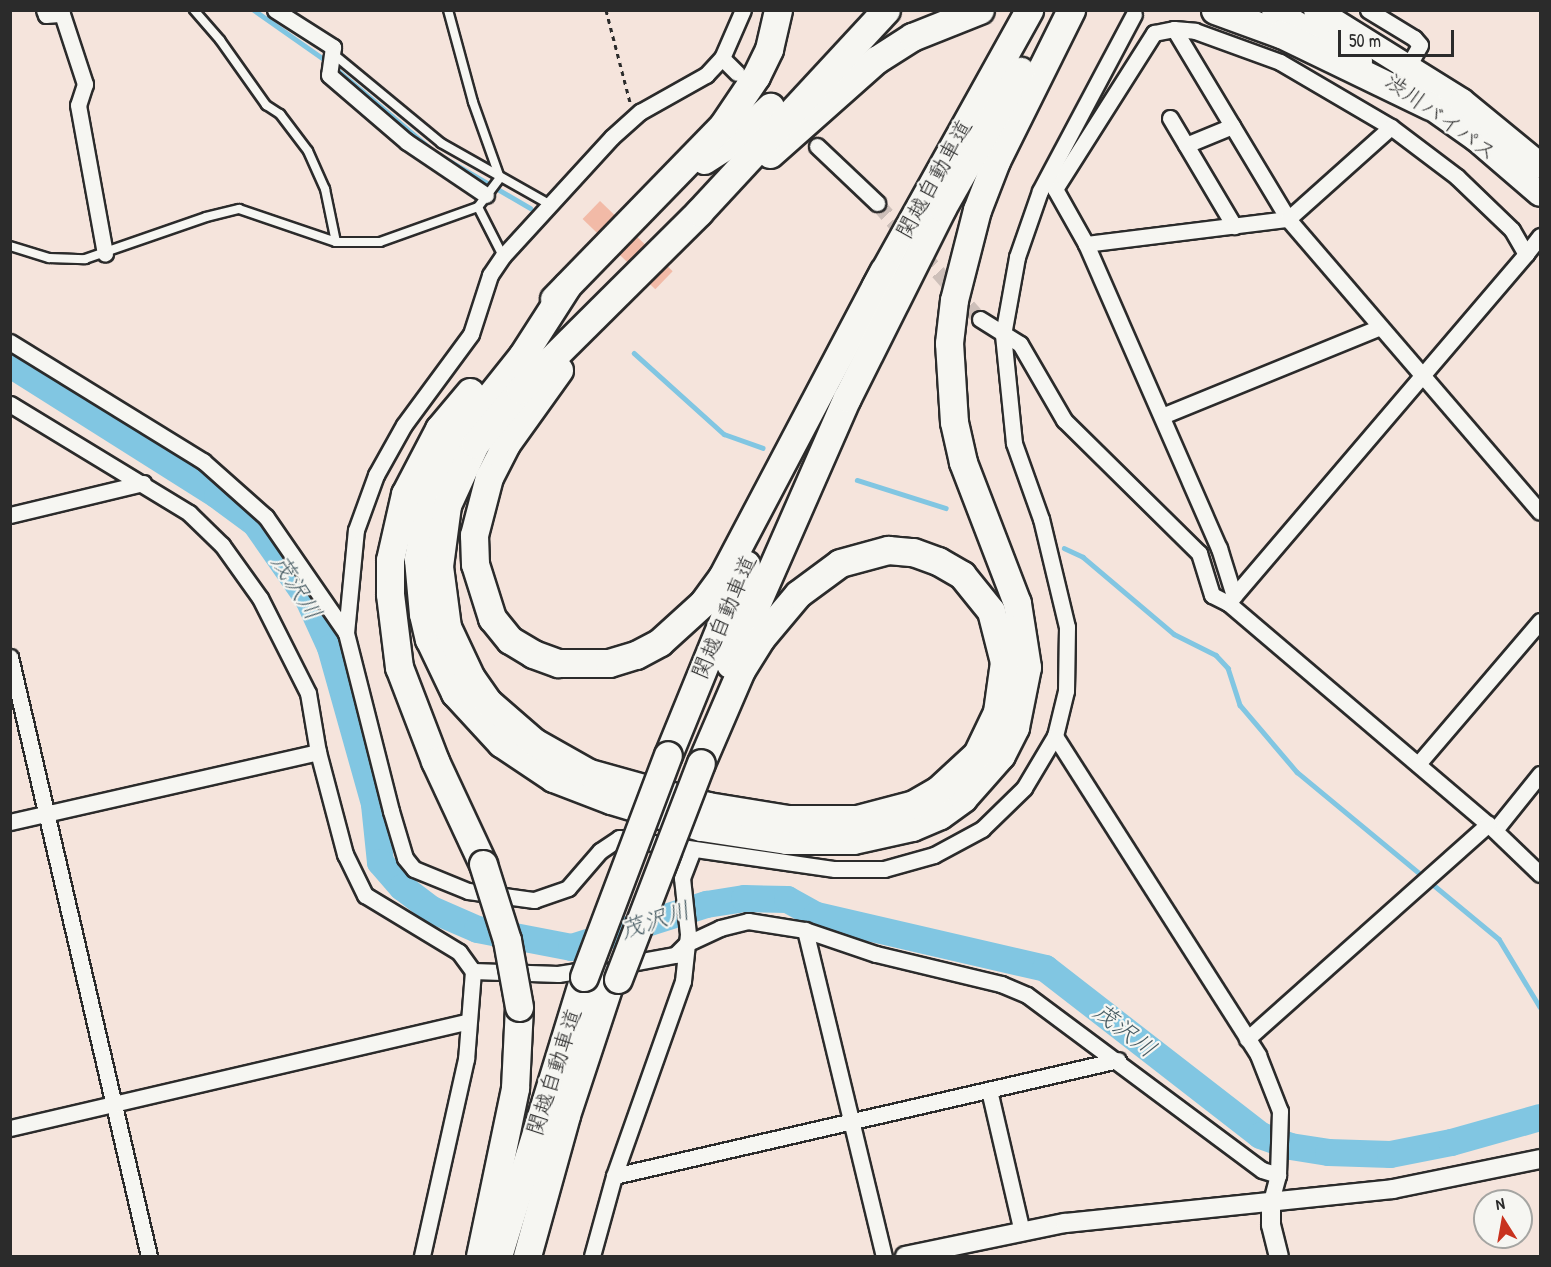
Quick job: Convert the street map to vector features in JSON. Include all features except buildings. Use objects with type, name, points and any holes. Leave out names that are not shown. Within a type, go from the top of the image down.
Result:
[{"type":"highway","points":[[480,1257],[515,1088],[519,1007],[500,911],[483,864],[435,761],[399,667],[392,629],[390,560],[405,494],[439,429],[567,286],[723,125],[756,76],[769,49],[778,10]]},
{"type":"highway","points":[[672,179],[754,124],[863,10]]},
{"type":"highway","points":[[687,759],[761,638],[798,594],[840,563],[888,550],[912,552],[938,561],[978,590],[991,611],[1000,638],[1004,662],[1001,694],[990,731],[977,754],[959,774],[914,804],[857,819],[788,819],[749,814],[618,783],[562,759],[509,723],[471,678],[447,627],[440,586],[440,536],[447,505],[475,444],[520,390],[598,316],[699,212],[886,10]]},
{"type":"highway","points":[[699,212],[876,60],[912,37],[980,10]]},
{"type":"highway","points":[[1215,10],[1281,34],[1430,106]]},
{"type":"highway","name":"渋川バイパス","points":[[1274,10],[1430,106],[1540,194]]},
{"type":"highway","name":"渋川バイパス","points":[[1316,10],[1409,65],[1462,101],[1540,165]]},
{"type":"highway","points":[[567,286],[522,356],[459,435],[429,499],[420,530],[419,588],[429,639],[455,693],[501,743],[553,778],[611,800],[701,827],[818,842],[881,836],[940,815],[963,798],[1001,755],[1023,699],[1027,668],[1017,603],[963,462],[950,384],[949,343],[963,257],[977,210],[1048,18]]},
{"type":"highway","name":"関越自動車道","points":[[527,1257],[566,1115],[615,978],[768,513],[883,271],[1048,18]]},
{"type":"highway","name":"関越自動車道","points":[[498,1257],[584,977],[687,759],[847,398],[942,208],[1048,18]]},
{"type":"highway","points":[[598,316],[506,444],[489,477],[474,535],[481,593],[492,618],[510,640],[532,654],[582,665],[636,656],[668,636],[703,603],[741,547],[847,333],[883,271]]},
{"type":"street","points":[[44,10],[46,15],[62,14],[85,84],[78,105],[105,254]]},
{"type":"street","points":[[275,10],[333,47],[329,75],[407,142],[484,198]]},
{"type":"street","points":[[743,10],[722,58],[687,88],[634,117],[549,204],[503,256],[483,292],[471,334],[404,425],[376,475],[356,530],[346,633],[405,858],[414,869],[435,881],[468,891],[534,900],[568,888],[600,851],[619,838],[835,869],[884,869],[934,855],[982,829],[1024,788],[1055,736],[1066,691],[1067,627],[1041,519],[1014,443],[1003,335],[1017,257],[1134,14]]},
{"type":"street","points":[[1368,10],[1414,38],[1419,45],[1409,65]]},
{"type":"street","points":[[1048,190],[1154,33],[1174,29],[1195,31],[1280,62],[1391,128],[1457,177],[1512,230],[1526,254]]},
{"type":"street","points":[[1174,29],[1288,219],[1423,379],[1540,511]]},
{"type":"street","points":[[722,58],[737,73]]},
{"type":"street","points":[[1170,118],[1234,226]]},
{"type":"street","points":[[1186,145],[1232,126]]},
{"type":"street","points":[[1086,244],[1288,219],[1391,128]]},
{"type":"street","points":[[817,146],[877,203]]},
{"type":"street","points":[[1048,190],[1086,244],[1219,548],[1231,599]]},
{"type":"street","points":[[1231,599],[1354,452],[1423,379],[1540,236]]},
{"type":"street","points":[[980,319],[1020,344],[1064,420],[1199,553],[1212,595],[1231,599],[1492,827],[1540,874]]},
{"type":"street","points":[[1162,416],[1380,327]]},
{"type":"street","points":[[10,342],[203,462],[234,486],[266,517],[346,633]]},
{"type":"street","points":[[10,404],[189,513],[222,545],[260,597],[308,693],[318,752],[345,854],[365,895],[459,952],[473,971],[466,1022],[466,1059],[422,1257]]},
{"type":"street","points":[[10,514],[143,483]]},
{"type":"street","points":[[1418,764],[1540,621]]},
{"type":"street","points":[[10,657],[149,1257]]},
{"type":"street","points":[[1055,736],[1258,1055],[1280,1117],[1279,1169],[1271,1201],[1271,1225],[1279,1257]]},
{"type":"street","points":[[10,822],[318,752]]},
{"type":"street","points":[[1247,1039],[1492,827],[1540,774]]},
{"type":"street","points":[[592,1257],[614,1176],[683,981],[687,939],[682,878],[693,850]]},
{"type":"street","points":[[473,971],[558,974],[666,957],[675,955],[687,939],[748,921],[805,930],[876,954],[1018,991],[1118,1060],[1262,1170],[1279,1169]]},
{"type":"street","points":[[805,930],[853,1121],[884,1257]]},
{"type":"street","points":[[10,1128],[466,1022]]},
{"type":"street","points":[[614,1176],[1118,1060]]},
{"type":"street","points":[[989,1090],[1022,1232]]},
{"type":"street","points":[[904,1257],[1065,1223],[1393,1189],[1540,1159]]},
{"type":"lane","points":[[194,10],[220,40],[266,105],[280,114],[308,151],[325,189],[336,242]]},
{"type":"lane","points":[[448,10],[473,102],[499,179]]},
{"type":"lane","points":[[332,53],[441,143],[499,179],[549,204]]},
{"type":"lane","points":[[10,246],[66,261],[105,254],[231,209],[336,242],[380,243],[484,198],[499,179]]},
{"type":"lane","points":[[484,198],[503,256]]},
{"type":"path","points":[[606,10],[634,117]]},
{"type":"waterway","points":[[254,10],[328,62]]},
{"type":"waterway","points":[[335,68],[436,153],[530,208]]},
{"type":"waterway","points":[[634,353],[724,434],[763,448]]},
{"type":"waterway","name":"茂沢川","points":[[10,364],[217,495],[255,523],[308,599],[330,647],[374,804],[380,862],[402,887],[431,909],[477,929],[571,947],[706,904],[744,898],[787,899],[816,915],[1045,968],[1260,1135],[1290,1146],[1328,1152],[1390,1154],[1451,1142],[1540,1117]]},
{"type":"waterway","points":[[857,480],[946,508]]},
{"type":"waterway","points":[[1064,548],[1083,557],[1174,634],[1216,655],[1228,668],[1240,705],[1297,772],[1499,939],[1540,1007]]},
{"type":"tunnel","points":[[877,203],[980,319]]}]
